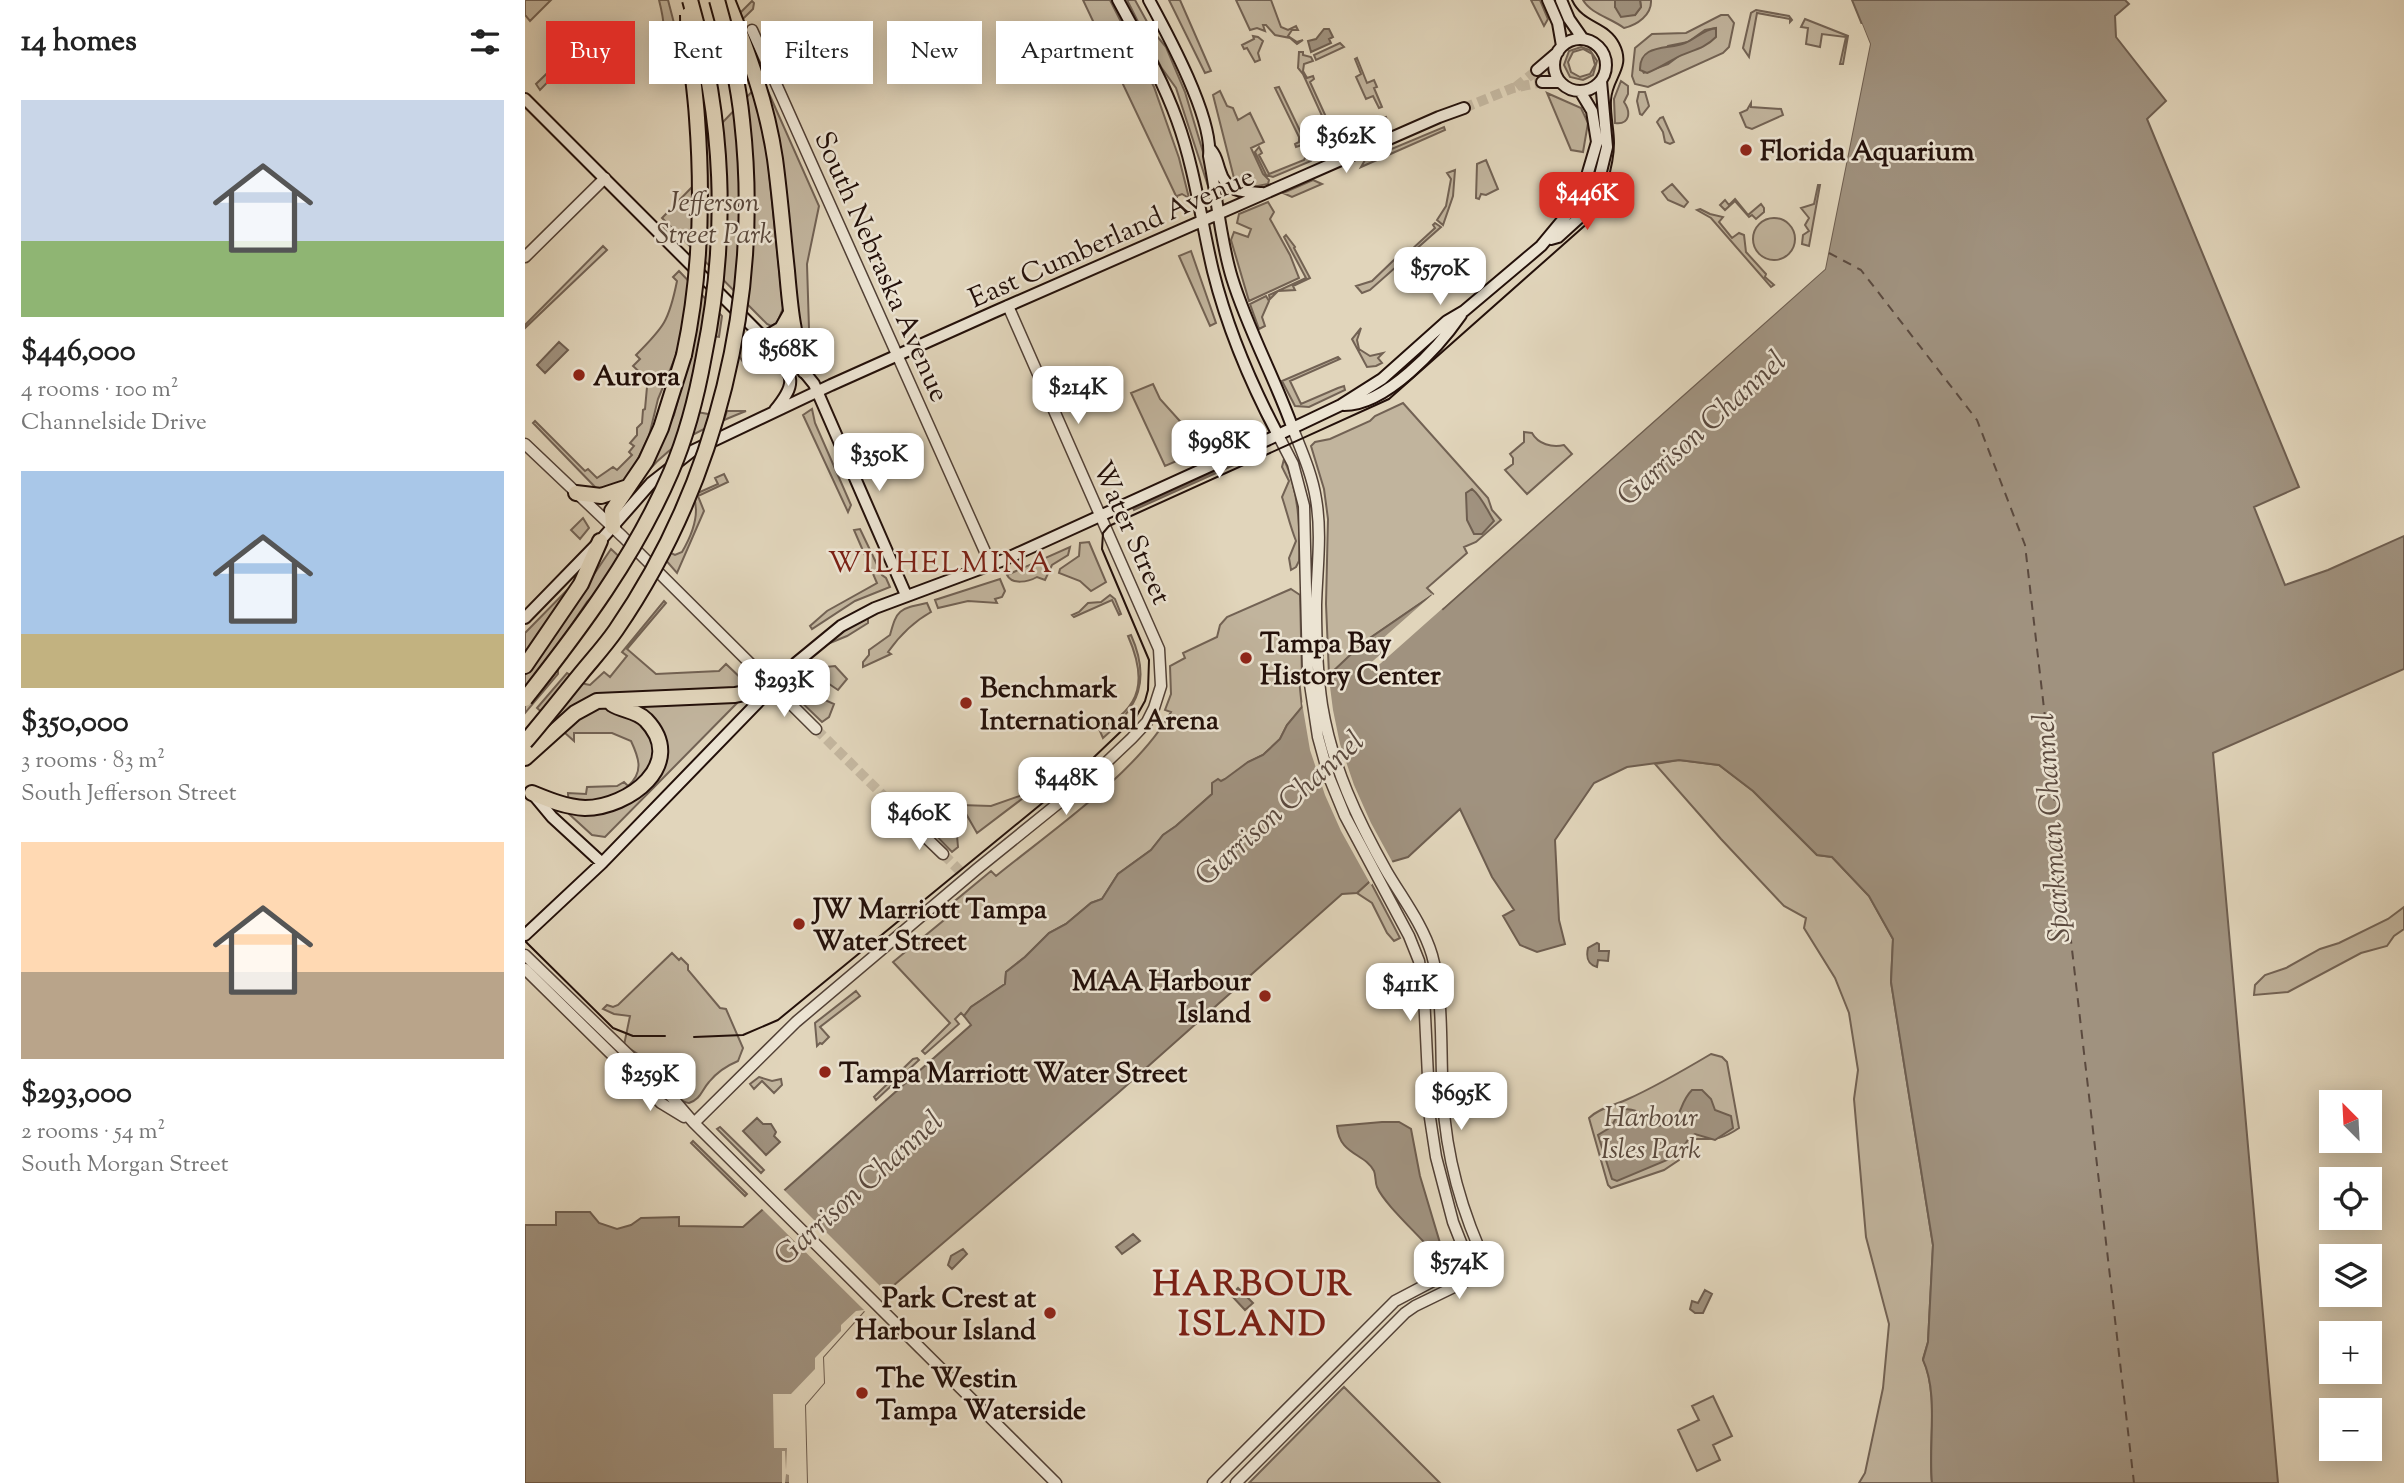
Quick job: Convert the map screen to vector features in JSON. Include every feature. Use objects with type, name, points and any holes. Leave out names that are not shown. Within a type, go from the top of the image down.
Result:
[{"type":"highway","points":[[613,527],[612,511],[632,484],[653,446],[667,412],[692,317],[698,262],[700,171],[688,35],[689,0]]},
{"type":"highway","points":[[525,698],[593,610],[640,533],[680,451],[696,394],[715,297],[720,195],[715,113],[704,55],[689,0]]},
{"type":"highway","points":[[525,742],[615,632],[641,590],[684,508],[716,419],[729,369],[741,298],[746,225],[742,119],[732,61],[717,0]]},
{"type":"highway","points":[[727,0],[757,81],[774,157],[791,313],[797,348],[805,372]]},
{"type":"highway","points":[[765,339],[782,329],[791,313]]},
{"type":"highway","points":[[576,493],[607,495],[632,484]]},
{"type":"highway","points":[[525,666],[581,583],[600,541]]},
{"type":"highway","points":[[525,758],[584,707],[597,701],[735,695],[774,687]]},
{"type":"highway","points":[[532,793],[562,804],[594,807],[626,798],[649,780],[659,757],[653,729],[636,713],[616,707],[608,701]]},
{"type":"main road","points":[[1118,0],[1156,69],[1178,121],[1214,274],[1234,335],[1278,435]]},
{"type":"main road","points":[[1149,0],[1180,59],[1210,148],[1216,156],[1220,174],[1230,187],[1239,192],[1265,193]]},
{"type":"main road","points":[[1537,70],[1560,49],[1576,39],[1597,45],[1605,56],[1606,69],[1595,87],[1580,91],[1560,82],[1554,67],[1560,49],[1558,23],[1548,0]]},
{"type":"main road","points":[[1560,0],[1583,39]]},
{"type":"main road","points":[[1547,240],[1558,237],[1580,217],[1596,192],[1607,147],[1601,81]]},
{"type":"main road","points":[[1542,82],[1560,82]]},
{"type":"main road","points":[[525,935],[602,863],[796,663],[833,631],[869,610],[991,565],[1293,429],[1341,405],[1383,379],[1436,331],[1464,311],[1547,240],[1577,201],[1597,142],[1592,111],[1580,91]]},
{"type":"main road","points":[[525,99],[765,339],[805,372],[817,391],[906,596]]},
{"type":"main road","name":"East Cumberland Avenue","points":[[525,618],[613,527],[651,482],[679,459],[716,438],[1008,306],[1464,108]]},
{"type":"main road","points":[[1210,148],[1217,214],[1225,251],[1238,295],[1293,429]]},
{"type":"main road","points":[[1341,405],[1353,405],[1388,390],[1453,327],[1464,311]]},
{"type":"main road","points":[[1402,379],[1408,362],[1436,331]]},
{"type":"main road","points":[[765,339],[790,374],[791,380],[787,395],[773,412]]},
{"type":"main road","points":[[532,793],[552,817],[602,863]]},
{"type":"street","name":"South Nebraska Avenue","points":[[752,30],[991,565]]},
{"type":"street","points":[[525,257],[604,178]]},
{"type":"street","name":"Water Street","points":[[694,1123],[796,1022],[963,876],[1092,776],[1147,722],[1154,708],[1161,686],[1160,658],[1147,621],[1008,306]]},
{"type":"street","points":[[1236,1483],[1391,1326],[1415,1306],[1489,1270],[1459,1194],[1447,1140],[1438,992],[1433,959],[1424,933],[1360,823],[1338,768],[1324,713],[1316,614],[1318,511],[1310,472],[1293,429]]},
{"type":"street","points":[[1278,435],[1293,464],[1304,506],[1308,671],[1314,721],[1329,777],[1352,831],[1409,936],[1420,968],[1430,1118],[1436,1157],[1446,1200],[1475,1278]]},
{"type":"street","points":[[525,444],[613,527],[816,729]]},
{"type":"street","points":[[918,829],[943,854]]},
{"type":"street","points":[[525,955],[669,1094],[694,1123],[1056,1483]]},
{"type":"street","points":[[525,969],[661,1102],[694,1123]]},
{"type":"street","points":[[1213,1483],[1380,1315],[1406,1293],[1482,1255]]},
{"type":"street","points":[[1380,1315],[1391,1326]]},
{"type":"street","points":[[1311,1386],[1323,1396]]},
{"type":"green space","points":[[525,0],[551,0],[530,21],[525,15]]},
{"type":"green space","points":[[659,0],[668,0],[673,21],[663,21]]},
{"type":"green space","points":[[1083,0],[1110,0],[1121,21],[1093,21]]},
{"type":"green space","points":[[1127,0],[1135,0],[1147,21],[1138,21]]},
{"type":"green space","points":[[1169,0],[1180,0],[1211,71],[1205,73]]},
{"type":"green space","points":[[1236,0],[1271,0],[1281,27],[1288,30],[1296,26],[1298,30],[1292,30],[1288,36],[1297,42],[1303,40],[1297,44],[1290,38],[1275,35],[1266,25],[1263,25],[1265,31],[1257,28],[1250,30]]},
{"type":"green space","points":[[1531,0],[1540,0],[1548,19],[1544,26]]},
{"type":"green space","points":[[1583,0],[1615,0],[1615,7],[1635,15],[1641,7],[1640,0],[1651,0],[1651,5],[1643,19],[1624,28],[1596,12]]},
{"type":"green space","points":[[752,1],[753,9],[741,21],[732,21]]},
{"type":"green space","points":[[1756,10],[1789,16],[1792,20],[1790,22],[1790,19],[1757,13],[1749,57],[1743,48],[1751,13]]},
{"type":"green space","points":[[1721,15],[1728,15],[1734,23],[1729,47],[1723,53],[1648,87],[1635,84],[1632,76],[1635,48],[1652,34],[1686,33]],"holes":[[[1716,28],[1668,64],[1643,73],[1668,46],[1688,42],[1705,30]]]},
{"type":"green space","points":[[1805,19],[1848,36],[1843,64],[1840,64],[1846,37],[1822,34],[1820,47],[1806,44],[1808,28],[1801,27]]},
{"type":"green space","points":[[1253,36],[1263,41],[1258,53],[1260,60],[1255,62],[1247,48],[1244,49],[1242,45],[1254,39]]},
{"type":"green space","points":[[1158,37],[1166,47],[1185,92],[1203,152],[1209,189],[1176,88],[1158,61]]},
{"type":"green space","points":[[1340,43],[1344,47],[1316,60],[1314,55]]},
{"type":"green space","points":[[1581,47],[1590,50],[1597,61],[1593,75],[1583,80],[1570,77],[1564,65],[1569,51]],"holes":[[[1583,49],[1592,54],[1595,65],[1590,74],[1580,77],[1571,72],[1568,62],[1573,52]]]},
{"type":"green space","points":[[1299,52],[1311,57],[1313,61],[1304,64],[1303,71],[1307,78],[1313,76],[1314,79],[1310,82],[1332,130],[1337,129],[1341,140],[1347,142],[1384,124],[1383,118],[1386,117],[1389,126],[1347,146],[1339,146],[1332,138],[1298,68]]},
{"type":"green space","points":[[1357,58],[1367,83],[1374,80],[1377,87],[1374,88],[1382,107],[1379,108],[1373,96],[1366,99],[1356,77],[1361,74],[1355,59]]},
{"type":"green space","points":[[546,74],[546,84],[540,90],[536,84]]},
{"type":"green space","points":[[1621,81],[1628,86],[1624,102],[1628,117],[1624,122],[1615,123],[1614,99]]},
{"type":"green space","name":"Jefferson Street Park","points":[[761,82],[765,84],[819,206],[807,264],[810,361],[804,350],[797,307],[780,159],[768,162],[783,308],[777,323],[771,326],[662,218],[694,185],[702,144]]},
{"type":"green space","points":[[1123,84],[1152,84],[1154,87],[1179,158],[1189,198],[1182,194],[1177,198]]},
{"type":"green space","points":[[1279,87],[1313,158],[1273,177],[1266,175],[1255,152],[1259,147],[1262,153],[1259,155],[1269,174],[1304,160],[1307,154],[1302,145],[1296,147],[1299,137],[1275,88]]},
{"type":"green space","points":[[1220,91],[1238,120],[1250,113],[1264,142],[1251,148],[1263,174],[1269,180],[1268,184],[1247,188],[1235,182],[1213,95]]},
{"type":"green space","points":[[1639,92],[1645,92],[1649,106],[1642,115],[1637,101]]},
{"type":"green space","points":[[1547,93],[1581,108],[1588,123],[1583,152],[1571,150]]},
{"type":"green space","points":[[1751,103],[1751,107],[1781,109],[1783,115],[1752,129],[1746,127],[1740,113],[1747,110]]},
{"type":"green space","points":[[1663,117],[1674,142],[1670,144],[1665,142],[1657,122]]},
{"type":"green space","points":[[1444,127],[1445,130],[1361,167],[1365,160]]},
{"type":"green space","points":[[1486,160],[1498,189],[1486,195],[1481,194],[1479,199],[1476,198],[1477,164]]},
{"type":"green space","points":[[1455,170],[1453,196],[1443,225],[1437,220],[1446,206],[1451,179],[1447,173]]},
{"type":"green space","points":[[1313,180],[1322,184],[1292,197],[1283,193]]},
{"type":"green space","points":[[1672,184],[1688,202],[1684,207],[1668,200],[1662,192]]},
{"type":"green space","points":[[1818,185],[1809,246],[1802,244],[1803,235],[1809,231],[1805,225],[1809,218],[1801,208],[1814,204]]},
{"type":"green space","points":[[1735,199],[1748,215],[1761,204],[1764,212],[1756,219],[1752,215],[1749,217],[1735,201],[1725,210],[1720,205],[1725,200],[1729,205]]},
{"type":"green space","points":[[1268,202],[1274,212],[1270,219],[1299,278],[1249,301],[1231,240],[1234,232],[1248,237],[1251,229],[1237,223],[1239,214]]},
{"type":"green space","points":[[1697,210],[1723,217],[1719,222],[1732,238],[1739,233],[1744,235],[1746,252],[1774,285],[1771,287],[1711,218]]},
{"type":"green space","points":[[1774,218],[1789,224],[1795,239],[1789,254],[1774,260],[1759,254],[1753,239],[1759,224]]},
{"type":"green space","points":[[1435,223],[1441,227],[1370,290],[1362,293],[1356,286],[1372,281],[1395,259],[1398,262],[1435,228]]},
{"type":"green space","points":[[1286,235],[1310,278],[1293,286],[1295,290],[1278,291],[1270,299],[1269,295],[1306,278],[1284,237]]},
{"type":"green space","points":[[603,246],[607,250],[525,328],[525,325]]},
{"type":"green space","points":[[1191,251],[1216,323],[1210,326],[1179,256]]},
{"type":"green space","points":[[679,271],[722,316],[719,337],[704,335],[686,410],[725,417],[727,411],[746,411],[681,442],[647,472],[674,415],[684,377],[677,353],[658,399],[649,436],[634,467],[625,481],[598,490],[533,423],[535,421],[585,471],[588,469],[597,478],[613,467],[617,470],[632,455],[629,452],[634,446],[630,443],[642,423],[649,387],[646,378],[633,366],[640,359],[636,355],[659,330],[668,315],[677,281],[673,277]]},
{"type":"green space","points":[[1266,296],[1269,301],[1262,317],[1265,326],[1259,329],[1250,304]]},
{"type":"green space","points":[[730,325],[760,356],[749,355],[747,368],[728,339]]},
{"type":"green space","points":[[1361,328],[1357,340],[1359,349],[1370,356],[1383,353],[1378,358],[1382,363],[1376,366],[1367,367],[1352,339]]},
{"type":"green space","points":[[1338,357],[1340,359],[1290,381],[1301,404],[1344,386],[1345,390],[1309,407],[1295,406],[1282,381]]},
{"type":"green space","points":[[1153,384],[1160,399],[1205,449],[1165,466],[1131,393]]},
{"type":"green space","points":[[1403,403],[1488,498],[1492,510],[1501,520],[1476,542],[1464,547],[1467,553],[1427,588],[1433,594],[1431,596],[1370,638],[1329,675],[1326,604],[1328,519],[1324,489],[1311,446],[1315,442],[1330,439],[1370,421]]},
{"type":"green space","points":[[812,409],[815,423],[851,505],[848,512],[803,415]]},
{"type":"green space","points":[[1524,432],[1532,433],[1546,444],[1564,445],[1572,454],[1527,494],[1505,470],[1513,464],[1510,454],[1524,442]]},
{"type":"green space","points":[[1264,449],[1265,451],[1134,510],[1133,508]]},
{"type":"green space","points":[[1284,459],[1293,484],[1299,522],[1299,561],[1291,570],[1289,558],[1296,541],[1282,497],[1289,481],[1282,467]]},
{"type":"green space","points":[[724,474],[728,482],[698,496],[704,511],[677,573],[656,549],[660,548],[675,555],[682,552],[696,517],[693,495],[718,484],[715,478]]},
{"type":"green space","points":[[583,518],[589,528],[580,539],[571,530]]},
{"type":"green space","points":[[860,529],[890,587],[855,601],[812,629],[810,626],[827,611],[877,583],[854,530]]},
{"type":"green space","points":[[1089,542],[1106,582],[1091,591],[1080,581],[1059,573],[1060,569],[1079,556],[1080,543]]},
{"type":"green space","points":[[1070,547],[1068,555],[1052,565],[1045,580],[1037,577],[1016,581],[1007,575]]},
{"type":"green space","points":[[611,549],[625,562],[587,602],[558,645],[558,674],[525,713],[525,633],[570,587],[580,595]]},
{"type":"green space","points":[[1000,579],[1005,591],[1002,597],[995,599],[997,603],[968,601],[938,608],[935,600]]},
{"type":"green space","points":[[1291,589],[1300,595],[1302,676],[1299,679],[1302,708],[1287,725],[1280,739],[1263,755],[1213,786],[1212,794],[1163,835],[1151,850],[1118,874],[1102,899],[1091,903],[1066,924],[1049,933],[1006,972],[1005,984],[971,1007],[964,1016],[961,1013],[955,1019],[959,1024],[925,1054],[922,1051],[950,1023],[893,962],[955,911],[950,905],[991,871],[996,876],[1066,821],[1137,757],[1171,712],[1165,710],[1171,694],[1170,666],[1185,658],[1183,653],[1217,637],[1220,625],[1227,617]]},
{"type":"green space","points":[[1110,595],[1115,599],[1121,614],[1119,615],[1112,600],[1074,617],[1072,615],[1088,603],[1101,602]]},
{"type":"green space","points":[[664,601],[666,603],[627,649],[656,674],[719,671],[726,664],[749,686],[740,700],[605,837],[592,835],[569,814],[568,793],[586,794],[587,787],[617,786],[624,782],[628,786],[638,770],[634,747],[631,741],[612,733],[574,733],[574,741],[537,708],[567,673],[590,685],[604,672],[610,677],[627,656],[622,652]]},
{"type":"green space","points":[[927,603],[931,612],[902,635],[888,652],[891,654],[863,667],[869,650],[890,635],[897,615],[910,607]]},
{"type":"green space","points":[[868,618],[868,623],[825,645],[852,625]]},
{"type":"green space","points":[[1131,635],[1140,666],[1138,692],[1125,715],[1103,738],[1099,729],[1125,711],[1137,690],[1139,678],[1128,636]]},
{"type":"green space","points":[[835,666],[847,679],[838,690],[813,673]]},
{"type":"green space","points":[[798,688],[834,704],[829,717],[822,722],[793,694]]},
{"type":"green space","points":[[1679,760],[1719,765],[1753,791],[1817,855],[1832,857],[1869,896],[1893,939],[1891,982],[1933,1245],[1928,1342],[1923,1359],[1931,1388],[1932,1483],[1859,1483],[1865,1473],[1883,1388],[1889,1324],[1866,1237],[1854,1099],[1858,1070],[1849,1013],[1835,978],[1804,928],[1806,918],[1784,906],[1655,764]]},
{"type":"green space","points":[[1031,792],[977,833],[961,805],[991,806]]},
{"type":"green space","points":[[955,813],[958,847],[952,852],[924,823],[934,822]]},
{"type":"green space","points":[[1370,881],[1400,938],[1394,941],[1372,903],[1357,893]]},
{"type":"green space","points":[[2404,907],[2404,929],[2394,936],[2387,946],[2361,953],[2288,992],[2254,995],[2255,985],[2265,975],[2339,943],[2388,919]]},
{"type":"green space","points":[[672,953],[688,965],[688,970],[720,1008],[726,1009],[743,1048],[738,1061],[719,1072],[698,1097],[689,1103],[678,1097],[658,1069],[624,1045],[630,1016],[603,1009],[607,1005],[618,1005]]},
{"type":"green space","points":[[856,991],[860,996],[820,1027],[829,1037],[817,1046],[815,1023]]},
{"type":"green space","name":"Harbour Isles Park","points":[[1711,1054],[1722,1057],[1727,1062],[1739,1128],[1717,1138],[1692,1139],[1679,1160],[1664,1170],[1611,1188],[1589,1118]]},
{"type":"green space","points":[[917,1058],[919,1060],[876,1100],[874,1097]]},
{"type":"green space","points":[[759,1077],[772,1081],[781,1079],[782,1085],[774,1093],[762,1081],[754,1089],[750,1084]]},
{"type":"green space","points":[[720,1127],[764,1170],[761,1173],[717,1129]]},
{"type":"green space","points":[[693,1141],[747,1194],[745,1196],[691,1143]]},
{"type":"green space","points":[[1344,1387],[1440,1483],[1249,1483]]},
{"type":"green space","points":[[1713,1396],[1732,1436],[1713,1445],[1720,1460],[1697,1471],[1678,1430],[1699,1420],[1692,1406]]},
{"type":"water","points":[[1615,0],[1640,0],[1641,7],[1635,15],[1621,17],[1615,7]]},
{"type":"water","points":[[1852,0],[2125,0],[2129,4],[2115,16],[2116,37],[2166,101],[2147,119],[2299,487],[2254,507],[2285,585],[2328,570],[2404,536],[2404,669],[2213,753],[2278,1483],[1932,1483],[1931,1388],[1923,1360],[1928,1342],[1933,1245],[1891,982],[1893,939],[1869,896],[1832,857],[1817,855],[1753,791],[1719,765],[1679,760],[1627,767],[1594,783],[1555,840],[1559,920],[1565,944],[1537,952],[1520,945],[1503,916],[1514,910],[1492,877],[1460,809],[1408,857],[1391,862],[1357,893],[1342,894],[1118,1093],[865,1310],[823,1357],[824,1383],[805,1405],[807,1483],[525,1483],[525,1225],[556,1225],[556,1212],[590,1212],[599,1223],[617,1229],[631,1225],[641,1218],[679,1217],[679,1226],[743,1227],[971,1025],[964,1016],[971,1007],[1005,984],[1006,972],[1049,933],[1066,924],[1091,903],[1102,899],[1118,874],[1151,850],[1163,835],[1212,794],[1212,783],[1225,779],[1263,755],[1280,739],[1287,725],[1324,680],[1348,657],[1370,638],[1431,596],[1443,609],[1825,269],[1870,44]]},
{"type":"water","points":[[1716,28],[1716,37],[1706,45],[1647,73],[1640,70],[1644,55],[1650,51],[1685,43],[1707,30]]},
{"type":"water","points":[[1324,29],[1329,29],[1333,37],[1329,39],[1331,43],[1311,52],[1308,41],[1316,39]]},
{"type":"water","points":[[559,342],[568,350],[545,373],[537,365]]},
{"type":"water","points":[[1472,489],[1494,521],[1482,534],[1474,534],[1467,520],[1466,493]]},
{"type":"water","points":[[1597,943],[1599,951],[1609,951],[1608,961],[1598,960],[1597,967],[1589,962],[1587,954],[1588,948]]},
{"type":"water","points":[[1692,1090],[1702,1090],[1711,1099],[1715,1110],[1731,1116],[1733,1128],[1715,1140],[1695,1134],[1689,1138],[1679,1155],[1617,1181],[1612,1179],[1598,1135],[1611,1127],[1621,1109],[1637,1111],[1658,1126],[1667,1124],[1676,1118]]},
{"type":"water","points":[[757,1118],[763,1124],[771,1124],[776,1132],[774,1136],[780,1142],[766,1155],[743,1131]]},
{"type":"water","points":[[1399,1122],[1411,1129],[1420,1176],[1440,1243],[1437,1249],[1431,1250],[1394,1211],[1377,1187],[1375,1173],[1370,1165],[1347,1148],[1339,1136],[1337,1126]]},
{"type":"water","points":[[1133,1234],[1140,1241],[1122,1254],[1116,1247]]},
{"type":"water","points":[[963,1249],[967,1254],[952,1269],[948,1265],[951,1256]]},
{"type":"water","points":[[1238,1288],[1253,1303],[1245,1310],[1231,1295]]},
{"type":"water","points":[[1705,1290],[1712,1294],[1703,1313],[1695,1313],[1690,1309],[1692,1301],[1698,1303]]},
{"type":"pier","points":[[1858,24],[1862,24],[1870,44],[1825,269],[1372,671],[1367,666],[1388,648],[1381,640],[1432,595],[1431,593],[1443,604],[1822,267],[1866,44]]},
{"type":"pier","points":[[1328,671],[1340,744],[1354,785],[1394,865],[1371,885],[1341,831],[1310,750],[1302,703]]},
{"type":"pier","points":[[782,1188],[888,1294],[867,1313],[864,1311],[823,1357],[824,1383],[805,1405],[807,1483],[789,1483],[789,1475],[786,1474],[785,1483],[782,1483],[782,1451],[785,1451],[786,1470],[787,1448],[774,1448],[773,1394],[791,1394],[815,1369],[815,1358],[841,1331],[841,1325],[856,1311],[864,1310],[760,1207]]},
{"type":"ferry route","points":[[1829,253],[1861,270],[1977,420],[2025,545],[2134,1483]]},
{"type":"tunnel","points":[[1516,87],[1537,70]]},
{"type":"tunnel","points":[[1464,108],[1513,88],[1542,82]]},
{"type":"tunnel","points":[[816,729],[917,829]]},
{"type":"tunnel","points":[[943,854],[962,873]]},
{"type":"tram line","points":[[694,1037],[743,1035],[778,1020],[1068,782],[1136,717],[1148,690],[1149,660],[1102,549],[1103,533],[1109,526],[1389,399],[1590,221],[1603,194],[1612,162],[1614,143],[1611,100],[1623,59],[1619,43],[1609,30],[1582,14],[1572,0]]},
{"type":"tram line","points":[[525,941],[613,1028],[633,1036],[665,1036]]},
{"type":"place","name":"Florida Aquarium","points":[[1746,150]]},
{"type":"place","name":"Aurora","points":[[579,375]]},
{"type":"place","name":"Tampa Bay History Center","points":[[1246,658]]},
{"type":"place","name":"Benchmark International Arena","points":[[966,703]]},
{"type":"place","name":"JW Marriott Tampa Water Street","points":[[799,924]]},
{"type":"place","name":"MAA Harbour Island","points":[[1265,996]]},
{"type":"place","name":"Tampa Marriott Water Street","points":[[825,1072]]},
{"type":"place","name":"Park Crest at Harbour Island","points":[[1050,1313]]},
{"type":"place","name":"The Westin Tampa Waterside","points":[[862,1393]]},
{"type":"district","name":"WILHELMINA","points":[[941,562]]},
{"type":"district","name":"HARBOUR ISLAND","points":[[1253,1303]]},
{"type":"water label","name":"Garrison Channel","points":[[1701,428]]},
{"type":"water label","name":"Garrison Channel","points":[[1279,808]]},
{"type":"water label","name":"Sparkman Channel","points":[[2051,828]]},
{"type":"water label","name":"Garrison Channel","points":[[858,1188]]}]
